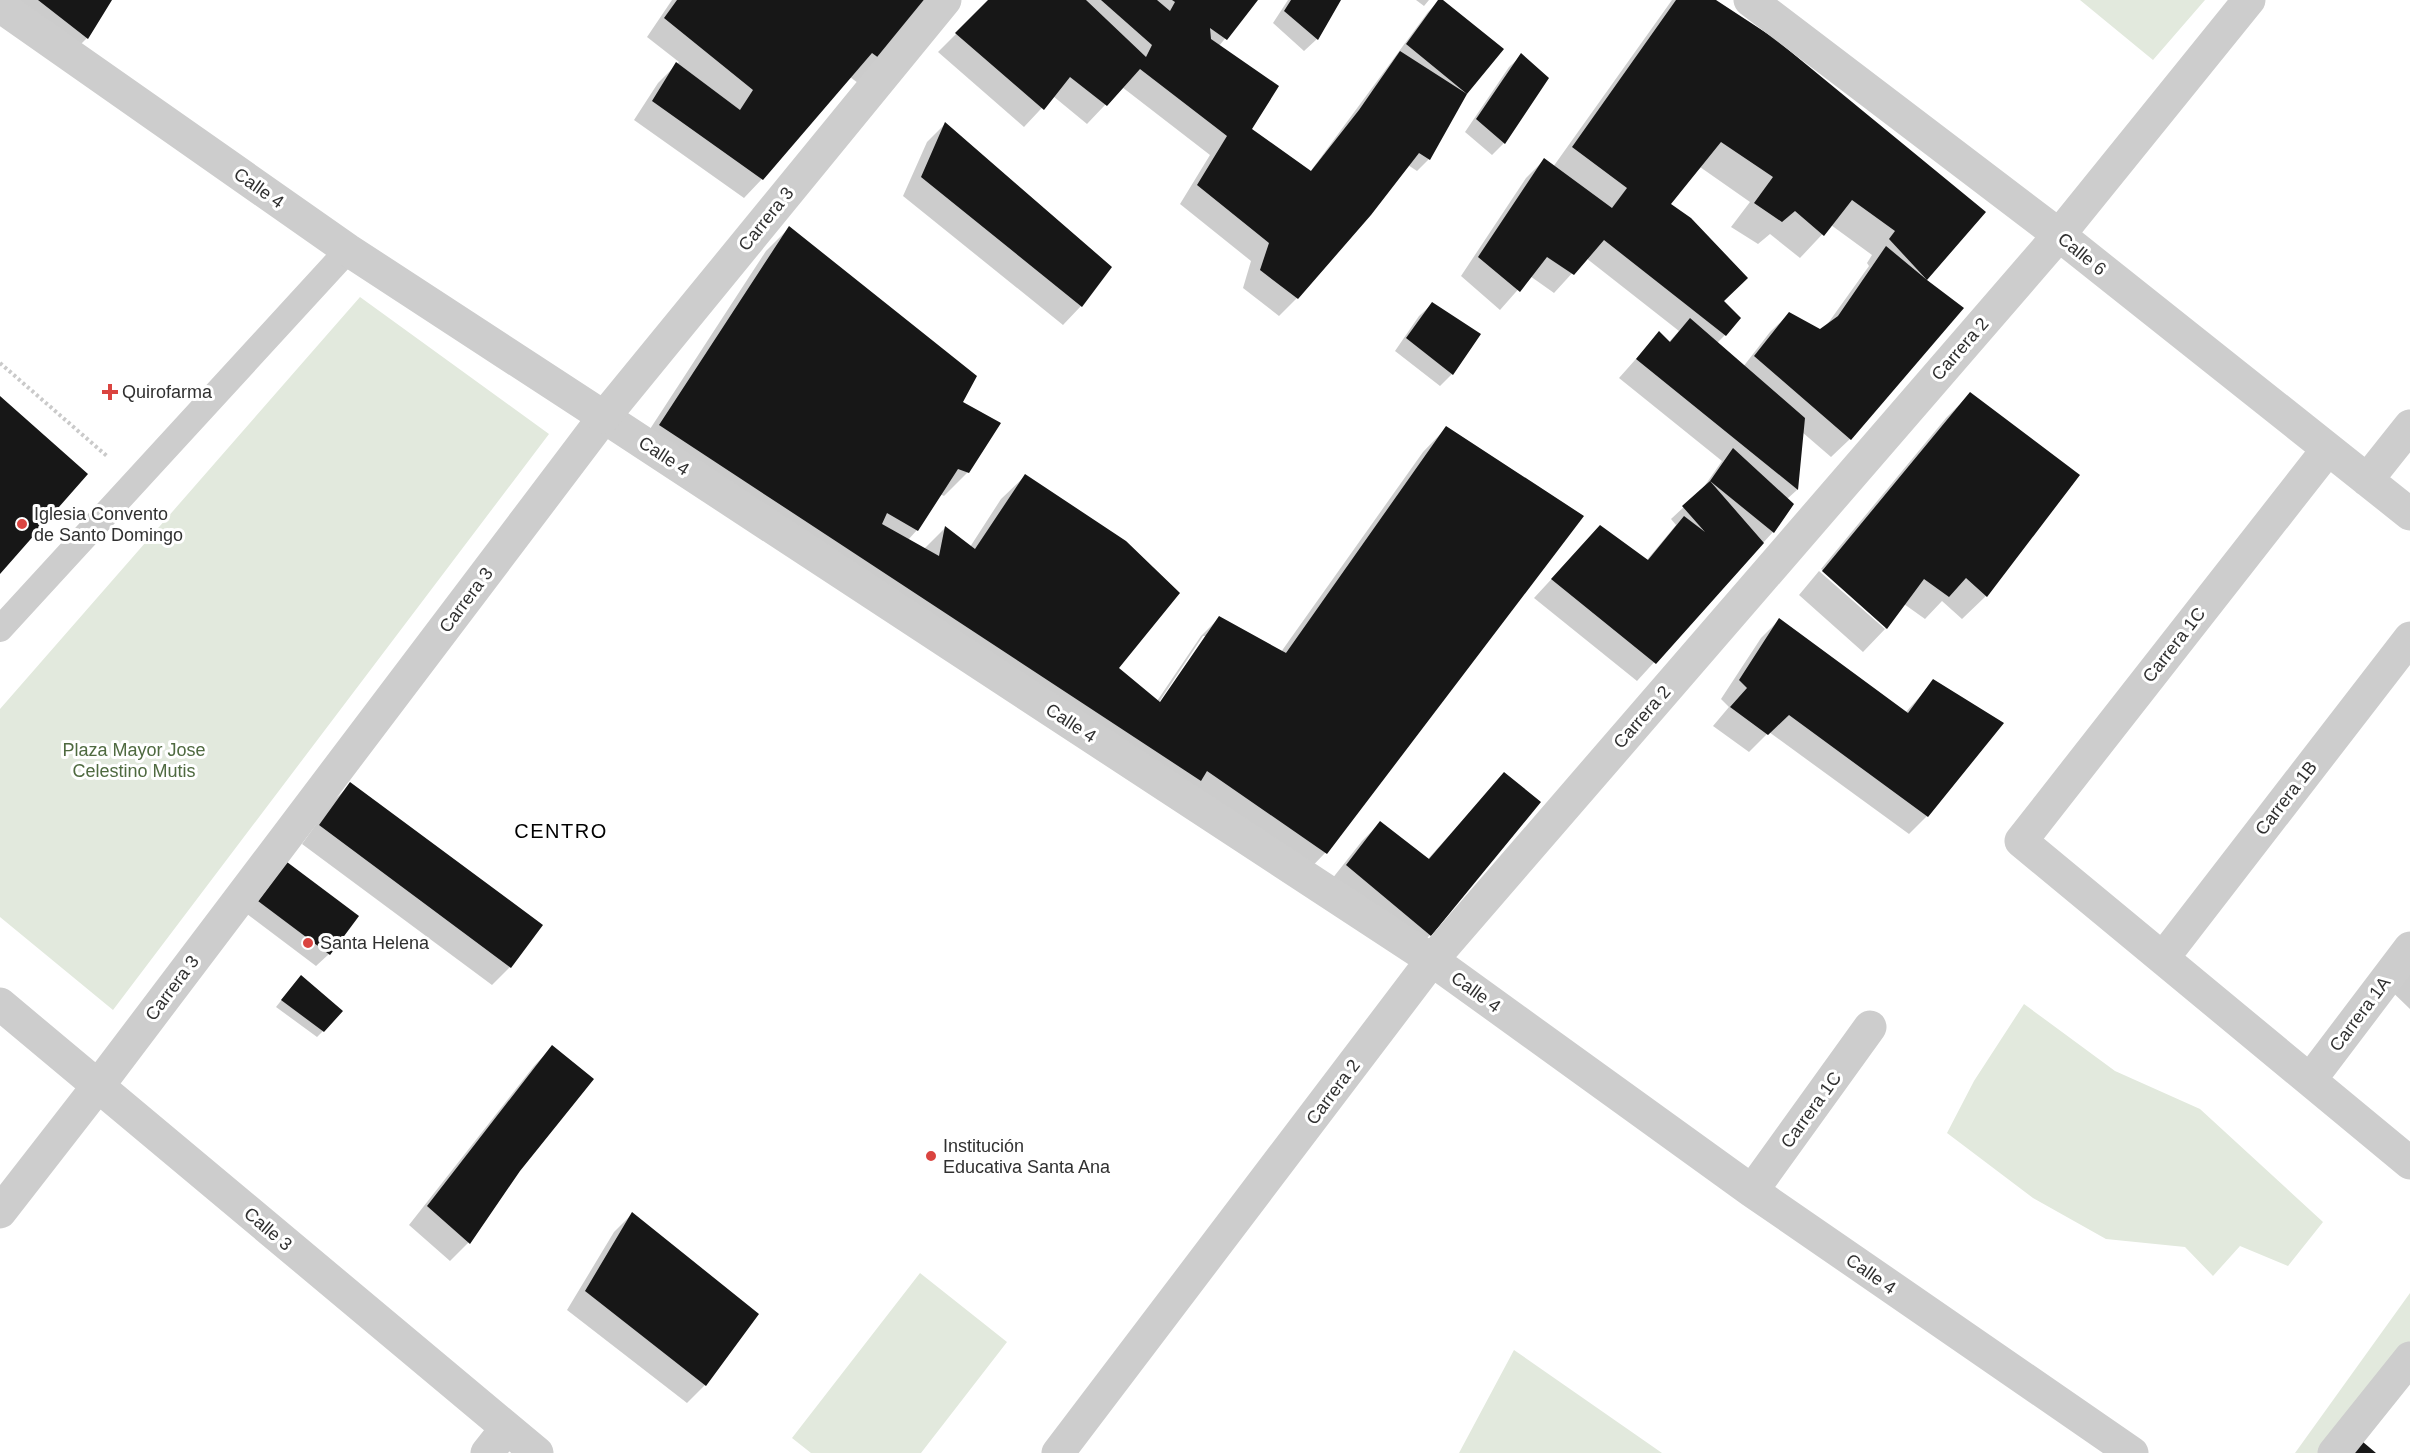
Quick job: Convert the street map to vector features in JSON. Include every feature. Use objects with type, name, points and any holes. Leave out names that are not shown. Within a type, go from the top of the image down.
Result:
[{"type":"street","name":"Carrera 3","points":[[0,1212],[98,1086],[604,417],[945,0]]},
{"type":"street","name":"Calle 6","points":[[1750,0],[2059,234],[2410,514]]},
{"type":"street","name":"Carrera 2","points":[[1058,1453],[1432,960],[2059,234],[2249,0]]},
{"type":"street","name":"Calle 4","points":[[0,6],[348,250],[1432,960],[1752,1191],[2133,1453]]},
{"type":"street","points":[[0,629],[348,250]]},
{"type":"street","points":[[2367,480],[2410,426]]},
{"type":"street","name":"Carrera 1C","points":[[2163,958],[2021,841],[2328,450]]},
{"type":"street","name":"Carrera 1B","points":[[2163,958],[2410,638]]},
{"type":"street","name":"Carrera 1A","points":[[2310,1080],[2410,948]]},
{"type":"street","points":[[2163,958],[2410,1163]]},
{"type":"street","name":"Calle 3","points":[[0,1004],[98,1086],[497,1441],[537,1453]]},
{"type":"street","name":"Carrera 1C","points":[[1752,1191],[1870,1027]]},
{"type":"street","points":[[2334,1453],[2410,1358]]},
{"type":"path","points":[[0,363],[136,481]]},
{"type":"green space","points":[[2080,0],[2205,0],[2153,60]]},
{"type":"green space","name":"Plaza Mayor Jose Celestino Mutis","points":[[360,297],[549,434],[113,1010],[0,917],[0,709]]},
{"type":"green space","points":[[2024,1004],[2115,1071],[2200,1109],[2323,1222],[2288,1266],[2240,1246],[2213,1276],[2185,1247],[2106,1239],[2033,1198],[1947,1133],[1974,1081]]},
{"type":"green space","points":[[920,1273],[1007,1342],[921,1453],[811,1453],[792,1438]]},
{"type":"green space","points":[[2410,1293],[2410,1354],[2333,1453],[2295,1453]]},
{"type":"green space","points":[[1514,1350],[1662,1453],[1459,1453]]},
{"type":"building","points":[[38,0],[112,0],[88,39]]},
{"type":"building","points":[[677,0],[945,0],[891,67],[872,53],[763,180],[652,101],[676,62],[740,110],[753,90],[664,18]]},
{"type":"building","points":[[988,0],[1086,0],[1146,57],[1152,45],[1101,0],[1157,0],[1170,11],[1175,2],[1172,0],[1258,0],[1227,40],[1210,28],[1211,39],[1279,86],[1252,129],[1311,171],[1359,110],[1400,51],[1467,94],[1430,160],[1419,153],[1371,215],[1298,299],[1260,270],[1269,243],[1197,185],[1227,136],[1140,69],[1107,106],[1070,77],[1044,110],[955,33]]},
{"type":"building","points":[[1291,0],[1341,0],[1318,40],[1284,11]]},
{"type":"building","points":[[1438,0],[1443,0],[1504,49],[1467,94],[1406,44]]},
{"type":"building","points":[[1676,0],[1716,0],[1774,38],[1986,212],[1927,280],[1889,239],[1895,231],[1852,200],[1824,236],[1795,211],[1782,222],[1754,203],[1773,177],[1721,142],[1671,204],[1691,218],[1748,278],[1724,301],[1741,318],[1726,336],[1604,240],[1574,275],[1547,257],[1520,292],[1478,257],[1544,158],[1612,208],[1627,188],[1572,147]]},
{"type":"building","points":[[1521,53],[1549,78],[1505,144],[1476,119]]},
{"type":"building","points":[[945,122],[1112,267],[1082,307],[921,177]]},
{"type":"building","points":[[789,226],[977,376],[963,402],[1001,423],[969,473],[958,469],[918,531],[887,513],[882,524],[939,556],[945,526],[975,549],[1025,474],[1126,541],[1180,593],[1119,668],[1160,702],[1219,616],[1286,653],[1446,426],[1584,516],[1327,854],[1207,771],[1201,781],[659,425]]},
{"type":"building","points":[[1886,246],[1964,308],[1851,440],[1754,356],[1789,312],[1820,329],[1838,316]]},
{"type":"building","points":[[1432,302],[1481,334],[1453,375],[1406,338]]},
{"type":"building","points":[[1690,318],[1805,418],[1798,490],[1636,359],[1659,331],[1670,342]]},
{"type":"building","points":[[1970,392],[2080,475],[1987,597],[1966,578],[1949,597],[1924,579],[1887,629],[1822,571]]},
{"type":"building","name":"Iglesia Convento de Santo Domingo","points":[[0,396],[88,474],[0,574]]},
{"type":"building","points":[[1733,448],[1794,504],[1774,533],[1710,481]]},
{"type":"building","points":[[1710,481],[1764,543],[1656,664],[1551,579],[1600,525],[1648,560],[1684,516],[1705,532],[1682,506]]},
{"type":"building","points":[[1779,618],[1908,713],[1933,679],[2004,723],[1928,817],[1789,715],[1768,735],[1730,707],[1747,688],[1739,680]]},
{"type":"building","points":[[1504,772],[1541,802],[1431,936],[1346,865],[1380,821],[1429,859]]},
{"type":"building","points":[[350,782],[543,925],[511,968],[319,825]]},
{"type":"building","points":[[287,862],[359,916],[330,955],[258,901]]},
{"type":"building","points":[[301,975],[343,1011],[324,1032],[281,1000]]},
{"type":"building","points":[[552,1045],[594,1079],[520,1171],[470,1244],[427,1206]]},
{"type":"building","points":[[632,1212],[759,1314],[706,1386],[585,1291]]},
{"type":"building","points":[[2363,1442],[2376,1453],[2354,1453]]},
{"type":"place","name":"Quirofarma","points":[[110,392]]},
{"type":"place","name":"Iglesia Convento de Santo Domingo","points":[[22,524]]},
{"type":"place","name":"Santa Helena","points":[[308,943]]},
{"type":"place","name":"Institución Educativa Santa Ana","points":[[931,1156]]},
{"type":"district","name":"CENTRO","points":[[561,831]]}]
